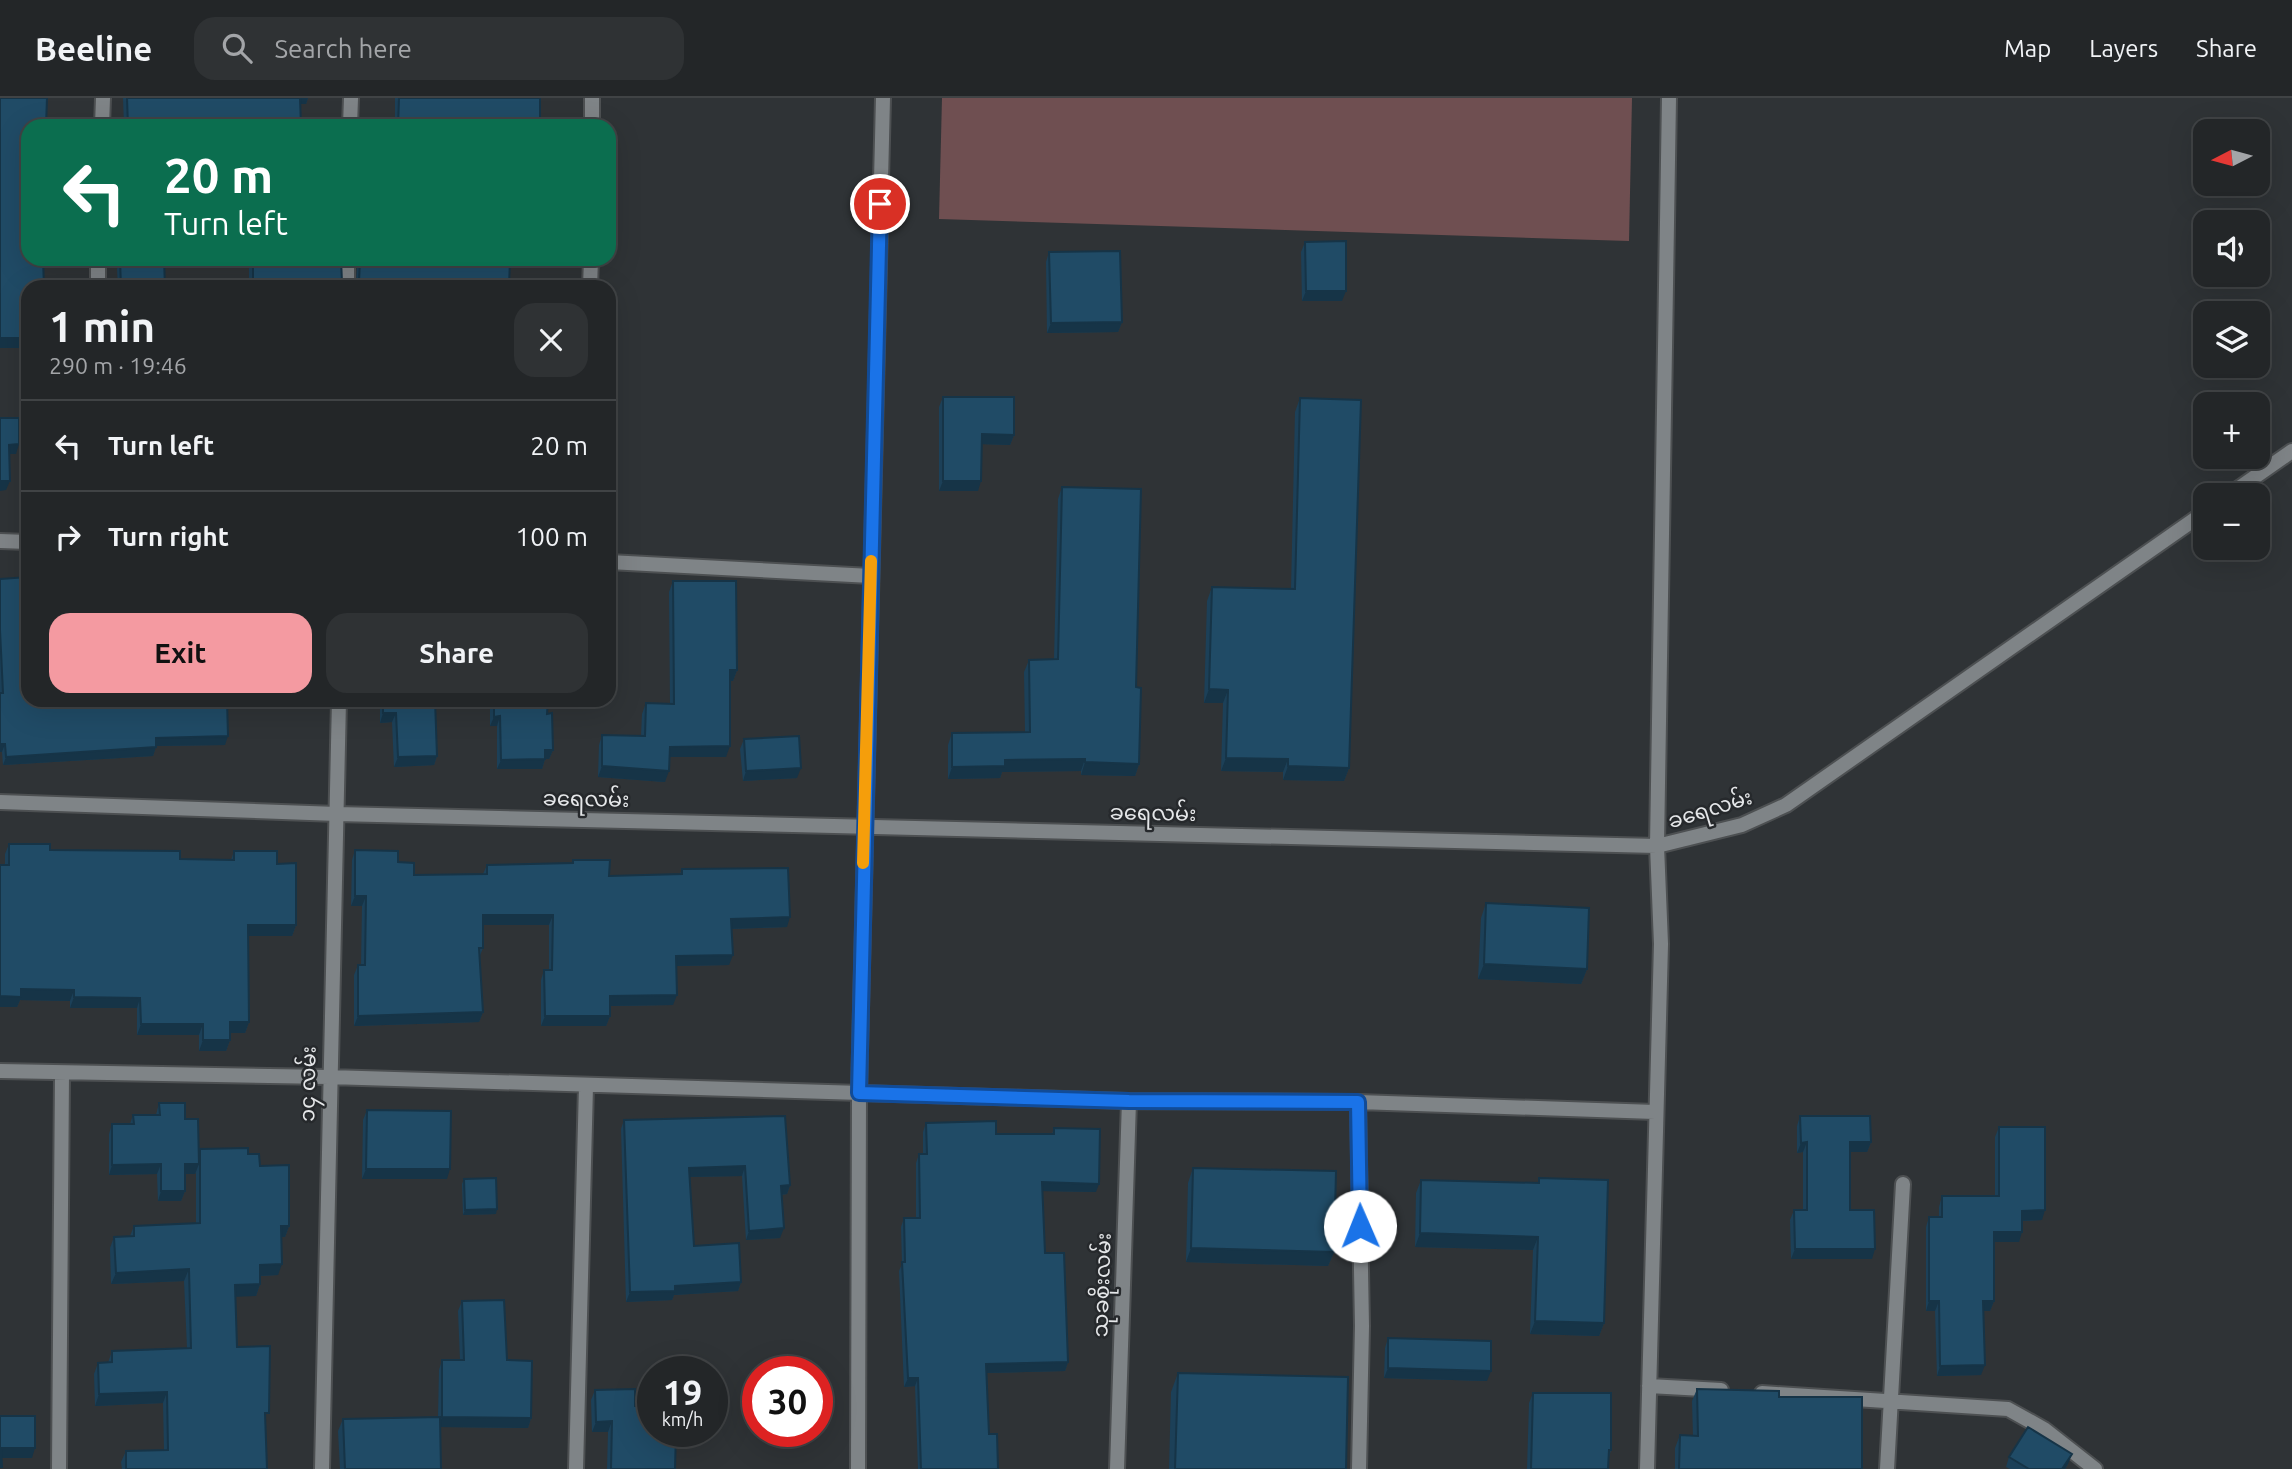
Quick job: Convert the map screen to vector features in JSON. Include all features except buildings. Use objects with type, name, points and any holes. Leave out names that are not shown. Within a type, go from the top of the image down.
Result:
[{"type":"street","points":[[102,119],[103,98]]},
{"type":"street","points":[[350,119],[351,98]]},
{"type":"street","points":[[592,98],[592,119]]},
{"type":"street","points":[[858,1469],[859,1093],[883,98]]},
{"type":"street","points":[[1647,1469],[1661,944],[1657,846],[1669,98]]},
{"type":"street","points":[[2246,483],[2292,451]]},
{"type":"street","name":"ခရေလမ်း","points":[[0,802],[337,814],[1657,846],[1742,825],[1786,805],[2193,520]]},
{"type":"street","points":[[0,541],[21,542]]},
{"type":"street","points":[[616,562],[871,576]]},
{"type":"street","name":"၁၄ လမ်း","points":[[322,1469],[339,707]]},
{"type":"street","points":[[0,1071],[329,1077],[1129,1101],[1358,1102],[1655,1112]]},
{"type":"street","points":[[59,1469],[62,1074]]},
{"type":"street","points":[[576,1469],[586,1086]]},
{"type":"street","name":"သုခစိုးလမ်း","points":[[1117,1469],[1129,1101]]},
{"type":"street","points":[[1358,1102],[1362,1326],[1359,1469]]},
{"type":"street","points":[[1887,1469],[1903,1184]]},
{"type":"street","points":[[1649,1386],[2008,1409],[2044,1429],[2095,1469]]},
{"type":"shaded area","points":[[942,98],[1632,98],[1629,241],[939,219]]},
{"type":"slow traffic","points":[[863,863],[871,561]]},
{"type":"route","points":[[880,204],[859,1093],[1129,1101],[1358,1102],[1360,1226]]}]
